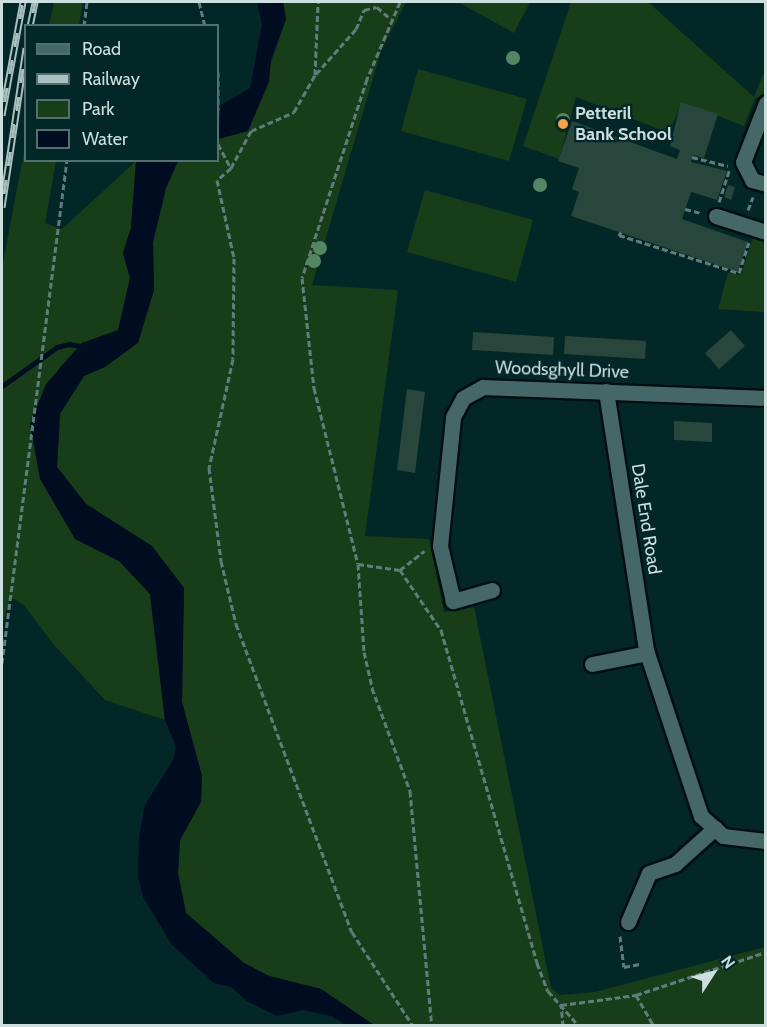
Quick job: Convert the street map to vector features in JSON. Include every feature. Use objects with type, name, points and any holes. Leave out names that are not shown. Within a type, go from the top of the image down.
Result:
[{"type":"street","points":[[762,184],[746,172],[744,162],[765,103]]},
{"type":"street","points":[[716,216],[754,228]]},
{"type":"street","name":"Woodsghyll Drive","points":[[492,590],[453,601],[440,546],[453,417],[463,398],[483,387],[765,398]]},
{"type":"street","name":"Dale End Road","points":[[606,391],[647,653],[701,816],[715,828]]},
{"type":"street","points":[[592,664],[647,653]]},
{"type":"street","points":[[628,922],[649,873],[675,864],[715,828],[723,836],[765,841]]},
{"type":"path","points":[[84,24],[87,2]]},
{"type":"path","points":[[199,2],[204,24]]},
{"type":"path","points":[[315,75],[318,2]]},
{"type":"path","points":[[400,2],[391,19],[302,278],[314,388],[358,564],[363,641],[372,688],[410,791],[432,1026]]},
{"type":"path","points":[[391,19],[377,7],[364,10],[357,29],[315,75],[294,112],[251,131],[231,168],[217,180],[234,258],[232,359],[209,468],[221,561],[236,624],[352,932],[413,1026]]},
{"type":"path","points":[[219,146],[231,168]]},
{"type":"path","points":[[692,157],[730,167],[716,216]]},
{"type":"path","points":[[2,663],[67,162]]},
{"type":"path","points":[[621,232],[739,273],[754,228],[762,184]]},
{"type":"path","points":[[358,564],[400,570],[427,550],[440,546]]},
{"type":"path","points":[[400,570],[441,630],[537,963],[548,991],[579,1026]]},
{"type":"path","points":[[628,922],[620,932],[624,967],[640,964]]},
{"type":"path","points":[[561,1005],[636,995],[765,952]]},
{"type":"path","points":[[636,995],[654,1026]]},
{"type":"path","points":[[561,1005],[563,1026]]},
{"type":"green space","points":[[54,2],[83,2],[79,24],[49,24]]},
{"type":"green space","points":[[283,2],[406,2],[381,51],[312,285],[398,290],[365,536],[429,539],[444,612],[474,607],[551,988],[560,995],[595,992],[765,947],[765,1025],[374,1025],[321,989],[269,976],[244,963],[186,913],[178,873],[180,840],[201,802],[202,776],[182,702],[184,588],[152,546],[86,504],[57,467],[60,414],[84,376],[105,367],[154,290],[153,242],[166,188],[178,162],[219,162],[219,139],[248,131],[286,19]]},
{"type":"green space","points":[[458,2],[530,2],[514,33]]},
{"type":"green space","points":[[571,2],[648,2],[754,97],[765,70],[765,94],[755,98],[744,126],[682,102],[669,133],[576,97],[559,159],[523,146]]},
{"type":"green space","points":[[418,69],[527,99],[509,161],[401,131]]},
{"type":"green space","points":[[24,151],[24,162],[56,162],[45,223],[62,229],[136,162],[131,228],[123,253],[130,278],[118,331],[82,343],[60,367],[30,425],[75,539],[119,561],[150,594],[165,720],[105,700],[54,645],[24,605],[11,597],[2,625],[2,268]]},
{"type":"green space","points":[[425,190],[533,220],[516,282],[407,252]]},
{"type":"green space","points":[[754,234],[765,238],[765,312],[718,309],[728,273],[741,275]]},
{"type":"water","points":[[257,2],[283,2],[286,19],[271,59],[269,82],[248,131],[219,139],[221,105],[250,88],[262,24]]},
{"type":"water","points":[[136,162],[178,162],[166,188],[153,242],[154,290],[138,343],[105,367],[84,376],[60,414],[57,467],[86,504],[152,546],[184,588],[182,702],[202,776],[201,802],[180,840],[178,873],[186,913],[244,963],[269,976],[321,989],[374,1025],[346,1025],[331,1016],[303,1010],[277,1016],[247,1001],[231,987],[214,983],[172,945],[143,897],[138,876],[139,837],[145,805],[173,760],[176,747],[165,720],[150,594],[119,561],[75,539],[40,479],[30,424],[46,384],[82,343],[118,330],[130,278],[123,253],[131,228]]},
{"type":"building","points":[[681,102],[718,114],[704,158],[693,155],[691,162],[727,171],[717,200],[691,192],[682,219],[748,242],[738,272],[571,216],[579,192],[572,189],[579,168],[558,161],[572,121],[677,159],[680,150],[670,146]]},
{"type":"building","points":[[728,185],[735,187],[731,200],[724,197]]},
{"type":"building","points":[[731,330],[745,346],[719,369],[705,353]]},
{"type":"building","points":[[473,332],[554,337],[553,355],[472,350]]},
{"type":"building","points":[[565,336],[646,341],[645,359],[564,354]]},
{"type":"building","points":[[407,389],[425,392],[415,473],[397,470]]},
{"type":"building","points":[[674,421],[712,423],[712,442],[674,440]]},
{"type":"waterway","points":[[2,386],[57,347],[69,344],[86,347]]},
{"type":"railway","points":[[2,115],[23,2]]},
{"type":"railway","points":[[30,24],[35,2]]},
{"type":"railway","points":[[2,207],[24,61]]},
{"type":"place","name":"Petteril Bank School","points":[[563,124]]}]
